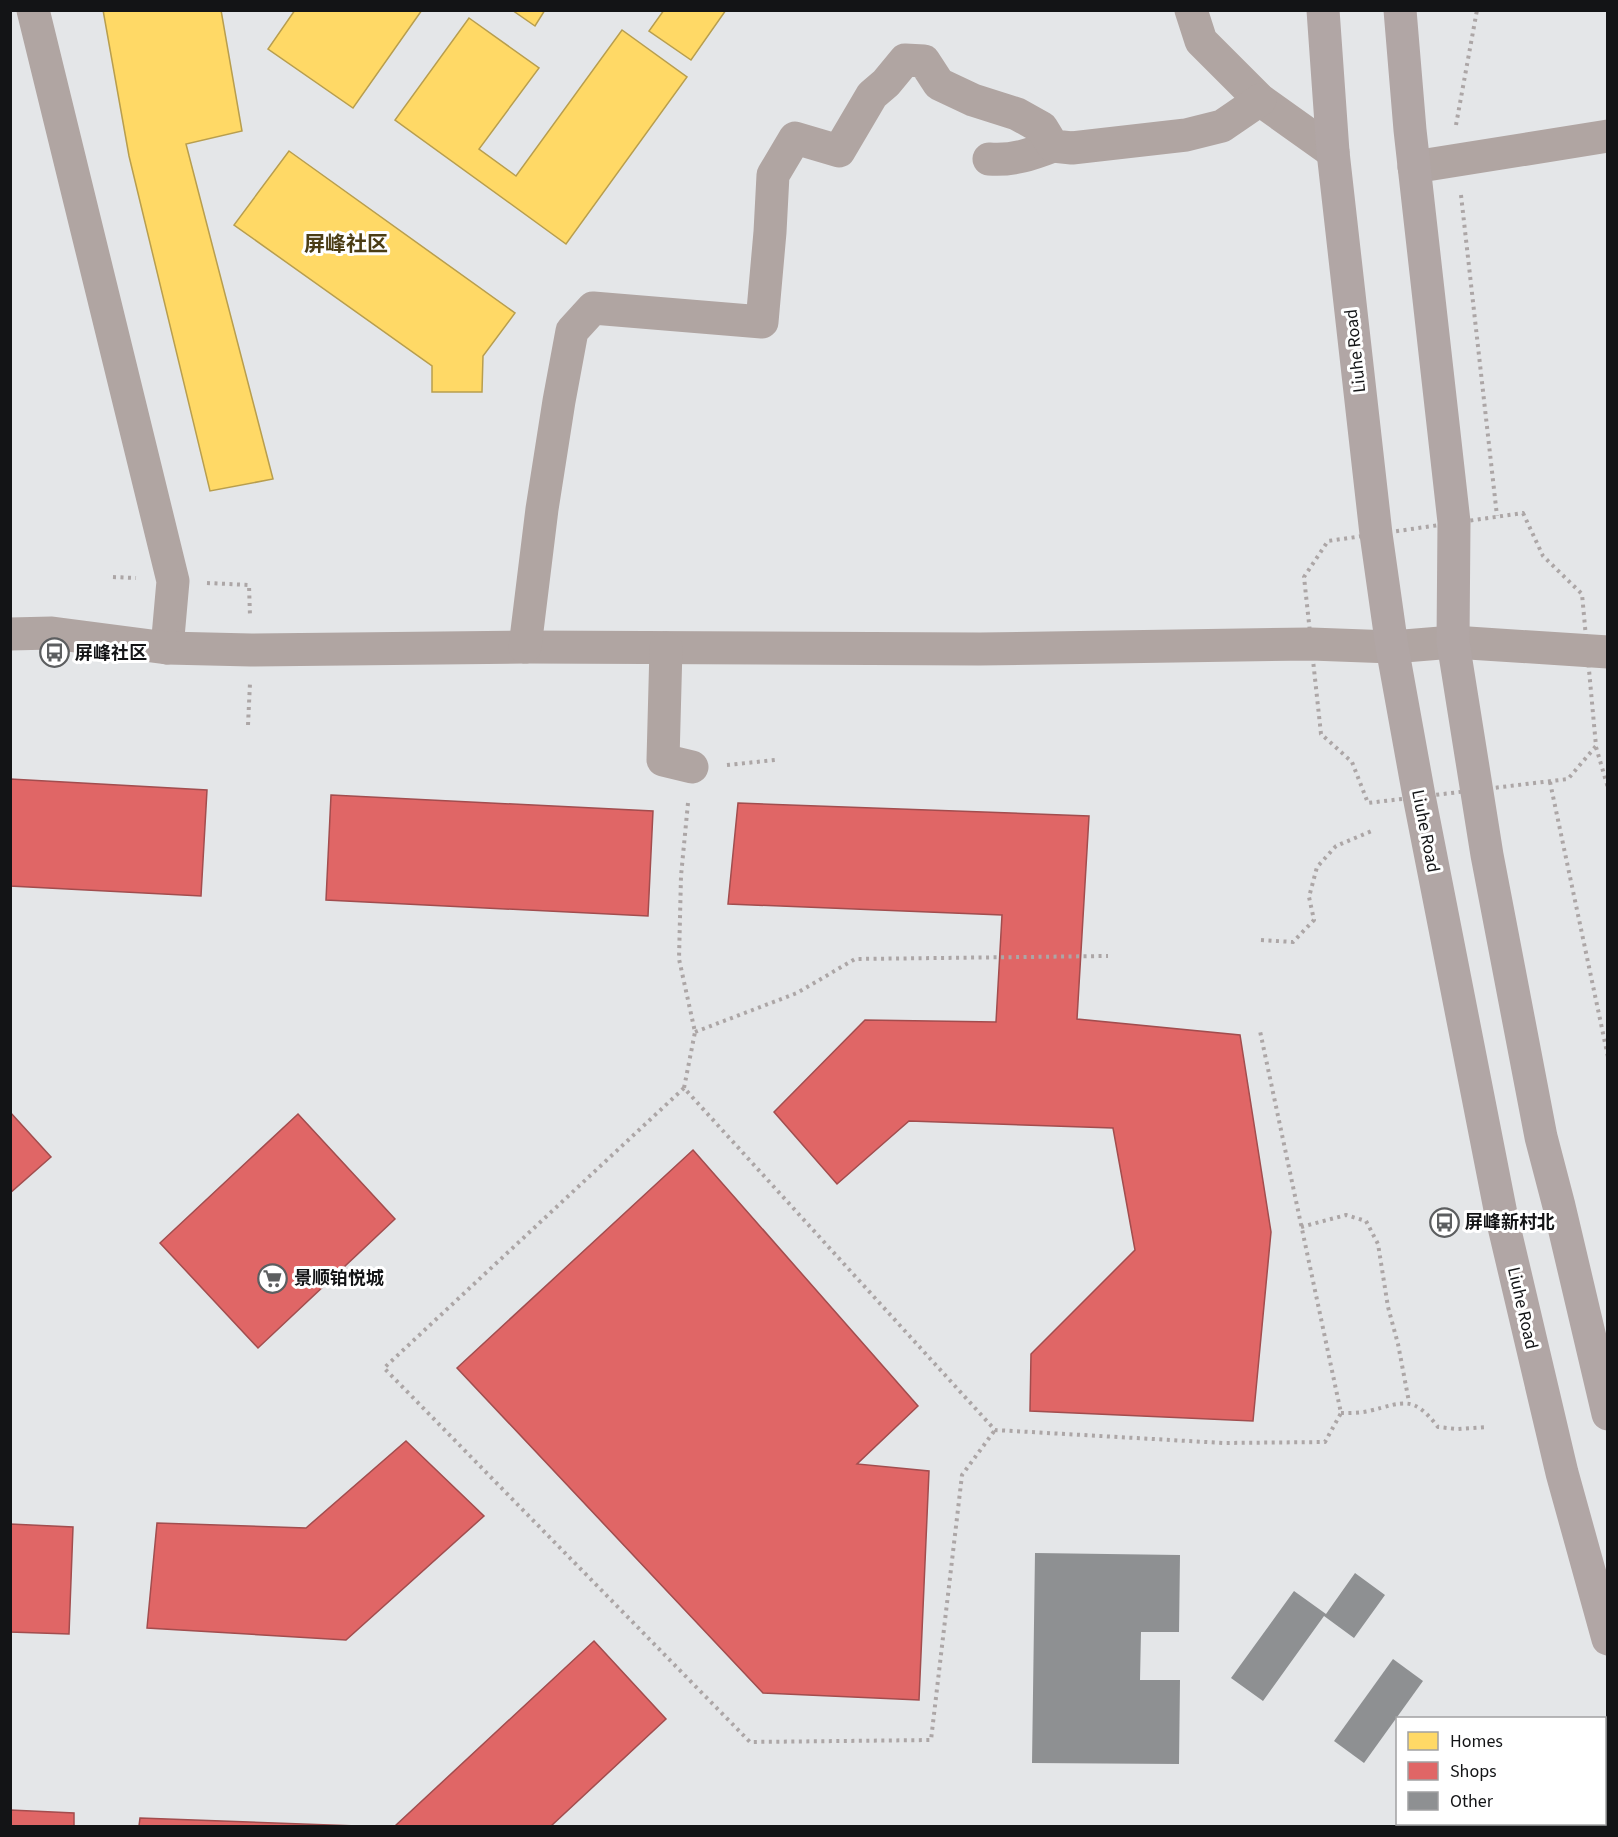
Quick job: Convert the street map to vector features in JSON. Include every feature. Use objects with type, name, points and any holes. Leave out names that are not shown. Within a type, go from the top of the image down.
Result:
[{"type":"main road","name":"Liuhe Road","points":[[1323,10],[1333,152],[1376,534],[1392,647],[1501,1214],[1562,1473],[1608,1639]]},
{"type":"main road","points":[[1400,10],[1414,167],[1454,522],[1453,642],[1487,855],[1541,1137],[1608,1414]]},
{"type":"street","points":[[33,10],[173,581],[167,648]]},
{"type":"street","points":[[1191,10],[1201,41],[1260,100],[1333,152]]},
{"type":"street","points":[[525,647],[542,509],[572,331],[593,308],[762,322],[770,232],[772,175],[795,138],[839,151],[872,95],[886,83],[904,60],[924,61],[939,84],[973,100],[1017,114],[1042,128],[1053,146]]},
{"type":"street","points":[[989,159],[1004,160],[1030,155],[1053,146],[1072,148],[1186,135],[1222,126],[1260,100]]},
{"type":"street","points":[[1414,167],[1608,136]]},
{"type":"street","points":[[10,634],[52,633],[167,648],[251,650],[525,647],[980,649],[1311,644],[1392,647],[1453,642],[1608,652]]},
{"type":"street","points":[[666,648],[663,760],[692,767]]},
{"type":"path","points":[[1478,10],[1455,133],[1497,516]]},
{"type":"path","points":[[1596,746],[1608,788]]},
{"type":"path","points":[[776,760],[692,767],[681,876],[679,959],[695,1032],[684,1088],[384,1368],[750,1742],[931,1740],[962,1475],[995,1430]]},
{"type":"path","points":[[1550,782],[1608,1057]]},
{"type":"path","points":[[1261,940],[1293,942],[1314,920],[1309,897],[1317,867],[1336,846],[1374,830]]},
{"type":"path","points":[[695,1032],[797,993],[855,959],[1108,956]]},
{"type":"path","points":[[684,1088],[995,1430],[1223,1443],[1324,1442],[1341,1413],[1260,1031]]},
{"type":"path","points":[[1301,1227],[1346,1215],[1366,1221],[1378,1244],[1388,1307],[1409,1402]]},
{"type":"path","points":[[1341,1413],[1368,1411],[1386,1405],[1409,1402],[1426,1411],[1438,1427],[1457,1429],[1487,1427]]},
{"type":"building: Homes","points":[[103,10],[221,10],[242,131],[186,144],[273,479],[210,491],[129,156]]},
{"type":"building: Homes","points":[[295,10],[422,10],[353,108],[268,49]]},
{"type":"building: Homes","points":[[512,10],[545,10],[535,26]]},
{"type":"building: Homes","points":[[664,10],[726,10],[691,60],[649,31]]},
{"type":"building: Homes","points":[[469,18],[539,68],[479,149],[516,176],[622,30],[687,77],[566,244],[395,120]]},
{"type":"building: Homes","points":[[289,151],[515,313],[483,356],[482,392],[432,392],[432,366],[234,225]]},
{"type":"building: Shops","points":[[10,779],[207,790],[201,896],[10,886]]},
{"type":"building: Shops","points":[[331,795],[653,811],[648,916],[326,900]]},
{"type":"building: Shops","points":[[738,803],[1089,816],[1077,1019],[1240,1035],[1271,1232],[1253,1421],[1030,1411],[1031,1354],[1135,1250],[1113,1128],[909,1121],[837,1184],[774,1112],[865,1020],[996,1022],[1002,915],[728,904]]},
{"type":"building: Shops","points":[[10,1112],[51,1157],[10,1193]]},
{"type":"building: Shops","points":[[298,1114],[395,1219],[258,1348],[160,1243]]},
{"type":"building: Shops","points":[[693,1150],[918,1406],[857,1464],[929,1471],[919,1700],[763,1693],[457,1368]]},
{"type":"building: Shops","points":[[406,1441],[484,1516],[346,1640],[147,1628],[157,1523],[306,1528]]},
{"type":"building: Shops","points":[[10,1524],[73,1527],[69,1634],[10,1632]]},
{"type":"building: Shops","points":[[594,1641],[666,1719],[551,1826],[395,1826]]},
{"type":"building: Shops","points":[[10,1810],[74,1813],[74,1826],[10,1826]]},
{"type":"building: Shops","points":[[140,1818],[358,1826],[139,1826]]},
{"type":"building: Other","points":[[1035,1553],[1180,1555],[1179,1632],[1141,1632],[1140,1680],[1180,1680],[1179,1764],[1032,1763]]},
{"type":"building: Other","points":[[1355,1573],[1385,1595],[1354,1638],[1324,1616],[1263,1701],[1231,1678],[1294,1591],[1326,1614]]},
{"type":"building: Other","points":[[1393,1659],[1423,1681],[1364,1763],[1334,1741]]},
{"type":"place","name":"屏峰社区","points":[[54,653]]},
{"type":"place","name":"屏峰新村北","points":[[1444,1222]]},
{"type":"place","name":"景顺铂悦城","points":[[273,1278]]},
{"type":"district","name":"屏峰社区","points":[[346,244]]}]
